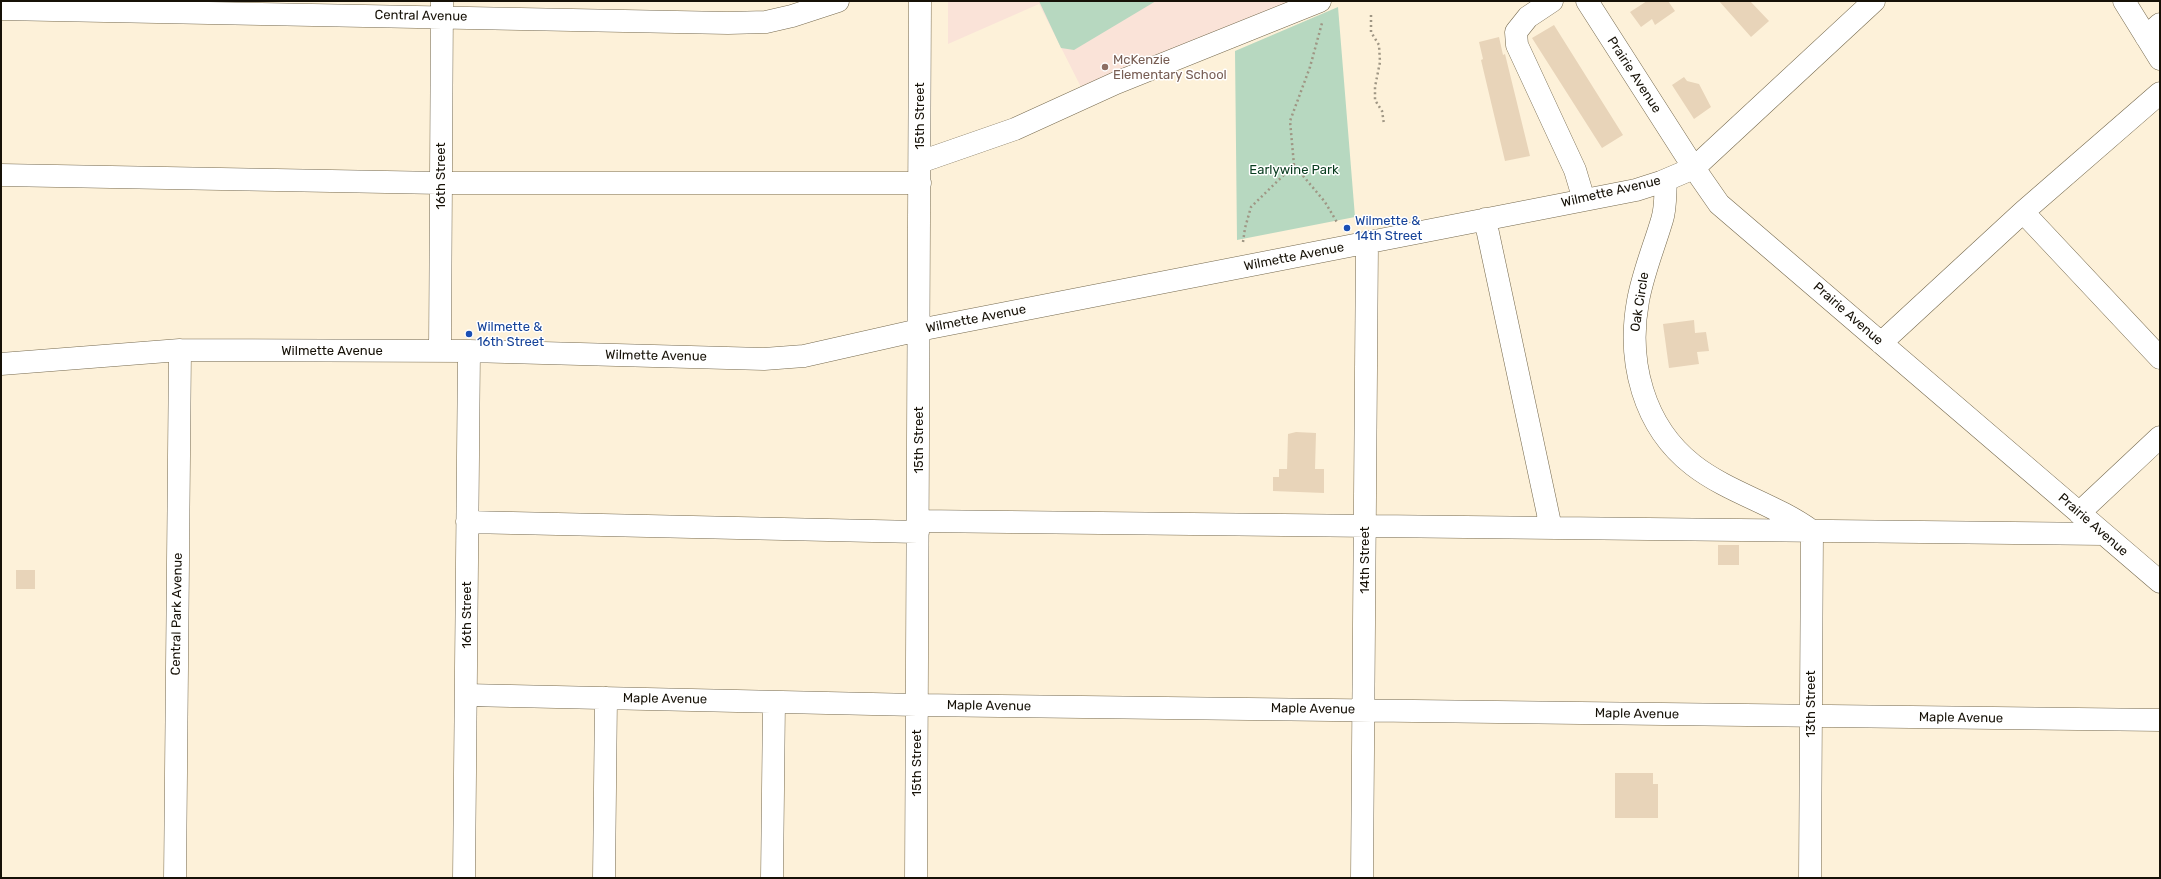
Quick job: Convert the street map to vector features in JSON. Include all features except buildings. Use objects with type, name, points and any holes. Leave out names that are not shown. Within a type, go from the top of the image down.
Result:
[{"type":"street","name":"Central Avenue","points":[[1,9],[442,9],[728,23],[766,22],[792,16],[838,1]]},
{"type":"street","name":"15th Street","points":[[916,878],[920,1]]},
{"type":"street","points":[[1552,1],[1528,17],[1516,32],[1517,45],[1575,170],[1584,200]]},
{"type":"street","name":"Prairie Avenue","points":[[1586,1],[1719,204],[2160,582]]},
{"type":"street","name":"Wilmette Avenue","points":[[1,364],[180,350],[469,351],[764,359],[804,356],[919,330],[1636,190],[1666,180],[1694,168],[1874,1]]},
{"type":"street","points":[[2124,1],[2153,31],[2160,59]]},
{"type":"street","name":"16th Street","points":[[440,351],[442,9]]},
{"type":"street","points":[[1,175],[441,183],[920,173],[1116,84],[1322,10]]},
{"type":"street","points":[[1882,343],[2023,212],[2160,92]]},
{"type":"street","name":"Oak Circle","points":[[1666,180],[1663,218],[1645,271],[1638,301],[1634,333],[1639,377],[1648,407],[1660,431],[1675,449],[1694,465],[1720,482],[1795,518],[1812,531]]},
{"type":"street","points":[[2023,212],[2160,358]]},
{"type":"street","points":[[1486,219],[1551,528]]},
{"type":"street","name":"14th Street","points":[[1362,878],[1366,243]]},
{"type":"street","name":"Central Park Avenue","points":[[175,878],[180,350]]},
{"type":"street","name":"16th Street","points":[[464,878],[469,351]]},
{"type":"street","points":[[2078,513],[2160,437]]},
{"type":"street","points":[[467,522],[918,526],[1365,526],[2104,534]]},
{"type":"street","name":"13th Street","points":[[1810,878],[1812,531]]},
{"type":"street","name":"Maple Avenue","points":[[466,695],[917,705],[1811,717],[2160,720]]},
{"type":"street","points":[[604,878],[606,698]]},
{"type":"street","points":[[772,878],[774,702]]},
{"type":"path","points":[[1322,10],[1310,67],[1290,121],[1294,165],[1325,202],[1338,224]]},
{"type":"path","points":[[1371,15],[1371,32],[1379,45],[1380,62],[1375,87],[1375,100],[1382,111],[1384,124]]},
{"type":"path","points":[[1243,242],[1244,228],[1251,207],[1294,165]]},
{"type":"shaded area","name":"McKenzie Elementary School","points":[[948,1],[1301,1],[1083,91],[1039,4],[948,44]]},
{"type":"green space","points":[[1039,1],[1156,1],[1074,50],[1061,48]]},
{"type":"green space","name":"Earlywine Park","points":[[1338,7],[1355,217],[1237,240],[1235,51]]},
{"type":"place","name":"McKenzie Elementary School","points":[[1105,67]]},
{"type":"place","name":"Wilmette & 14th Street","points":[[1347,228]]},
{"type":"place","name":"Wilmette & 16th Street","points":[[469,334]]}]
